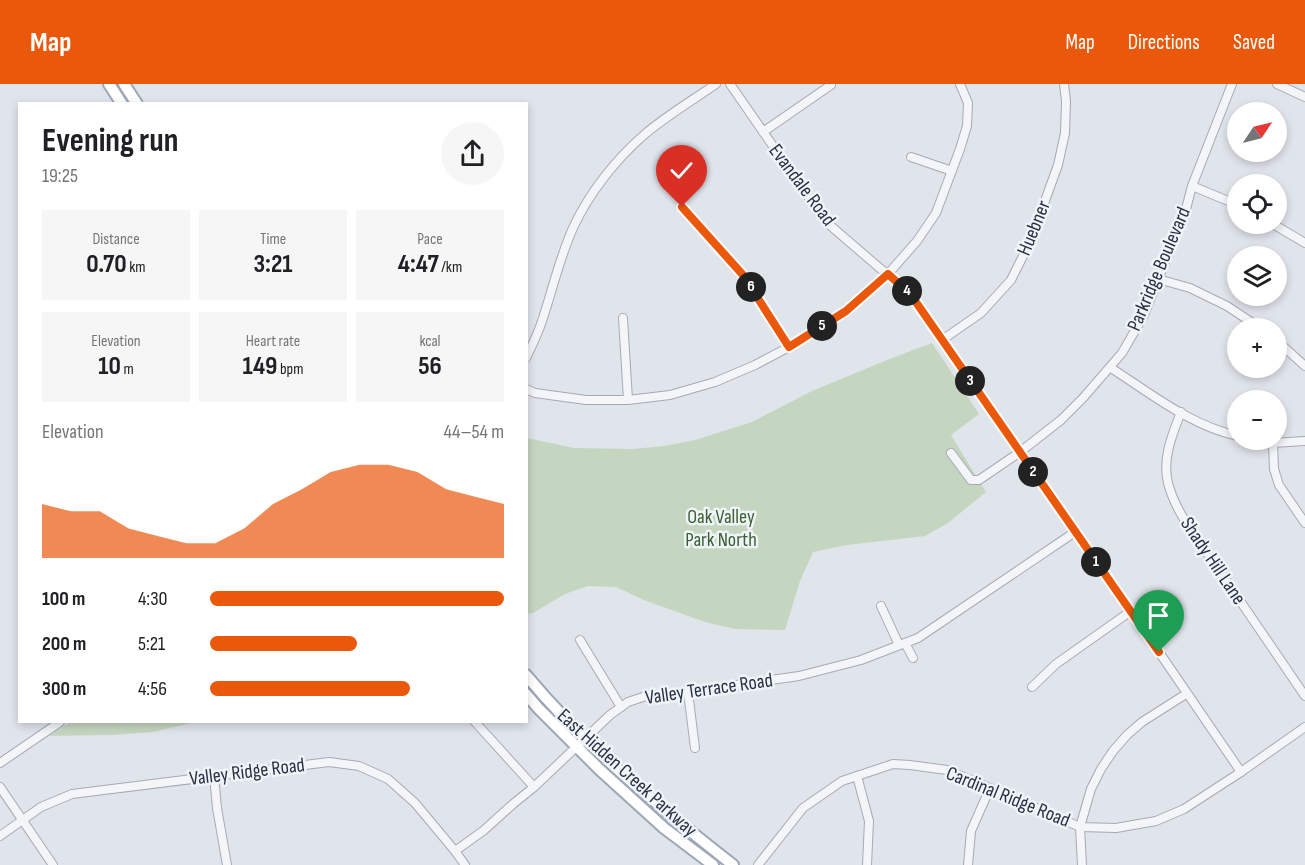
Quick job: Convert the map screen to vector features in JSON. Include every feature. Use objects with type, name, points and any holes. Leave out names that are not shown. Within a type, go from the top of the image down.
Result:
[{"type":"main road","points":[[109,84],[121,102]]},
{"type":"main road","points":[[124,84],[136,102]]},
{"type":"main road","name":"East Hidden Creek Parkway","points":[[528,677],[552,706],[613,766],[733,865]]},
{"type":"main road","name":"East Hidden Creek Parkway","points":[[528,696],[577,747],[664,828],[713,865]]},
{"type":"street","points":[[528,353],[540,326],[573,227],[605,176],[646,133],[716,84]]},
{"type":"street","name":"Evandale Road","points":[[730,84],[825,221],[911,295],[1241,772]]},
{"type":"street","points":[[528,390],[535,393],[586,400],[628,400],[670,395],[715,382],[755,365],[789,347],[846,311],[888,274],[917,241],[936,213],[967,126],[968,103],[960,84]]},
{"type":"street","name":"Huebner","points":[[942,340],[981,313],[996,297],[1011,280],[1030,242],[1058,165],[1065,122],[1064,84]]},
{"type":"street","name":"Parkridge Boulevard","points":[[951,453],[971,480],[980,480],[1060,420],[1111,368],[1144,315],[1232,84]]},
{"type":"street","points":[[1277,84],[1305,98]]},
{"type":"street","points":[[763,132],[831,86]]},
{"type":"street","points":[[911,157],[952,171]]},
{"type":"street","points":[[1192,186],[1227,200]]},
{"type":"street","points":[[682,207],[743,275],[789,347]]},
{"type":"street","points":[[1287,232],[1305,243]]},
{"type":"street","points":[[1158,279],[1199,292],[1245,318]]},
{"type":"street","points":[[623,318],[628,400]]},
{"type":"street","points":[[1287,350],[1305,366]]},
{"type":"street","points":[[1111,368],[1200,423],[1227,433]]},
{"type":"street","name":"Shady Hill Lane","points":[[1181,412],[1171,437],[1166,461],[1168,482],[1176,505],[1305,696]]},
{"type":"street","points":[[1287,442],[1305,441]]},
{"type":"street","points":[[1273,450],[1274,469],[1279,485],[1305,523]]},
{"type":"street","name":"Valley Terrace Road","points":[[455,850],[483,831],[534,787],[610,715],[628,702],[646,696],[799,676],[861,660],[918,638],[1075,532]]},
{"type":"street","points":[[880,606],[913,658]]},
{"type":"street","points":[[1032,687],[1056,664],[1131,611]]},
{"type":"street","points":[[580,640],[621,707]]},
{"type":"street","points":[[688,692],[695,748]]},
{"type":"street","points":[[1082,865],[1080,827],[1091,789],[1101,769],[1127,735],[1142,722],[1186,694]]},
{"type":"street","points":[[0,763],[59,723]]},
{"type":"street","points":[[476,723],[534,787]]},
{"type":"street","name":"Cardinal Ridge Road","points":[[758,865],[803,808],[843,781],[893,764],[947,770],[1080,827],[1116,828],[1156,821],[1184,809],[1305,727]]},
{"type":"street","name":"Valley Ridge Road","points":[[0,836],[41,807],[72,794],[329,762],[359,766],[388,779],[415,802],[465,865]]},
{"type":"street","points":[[214,776],[226,865]]},
{"type":"street","points":[[857,776],[869,821],[867,865]]},
{"type":"street","points":[[0,788],[53,865]]},
{"type":"street","points":[[968,865],[971,831],[990,788]]},
{"type":"green space","name":"Oak Valley Park North","points":[[932,343],[979,414],[951,435],[986,492],[948,523],[925,536],[847,545],[813,552],[800,581],[785,630],[735,629],[705,622],[644,600],[616,587],[588,586],[565,594],[528,614],[528,438],[574,448],[632,449],[695,440],[752,422],[812,391]]},
{"type":"green space","points":[[68,723],[192,723],[153,732],[49,736]]},
{"type":"route","points":[[682,207],[743,275],[789,347],[846,311],[888,274],[911,295],[1159,652]]}]
